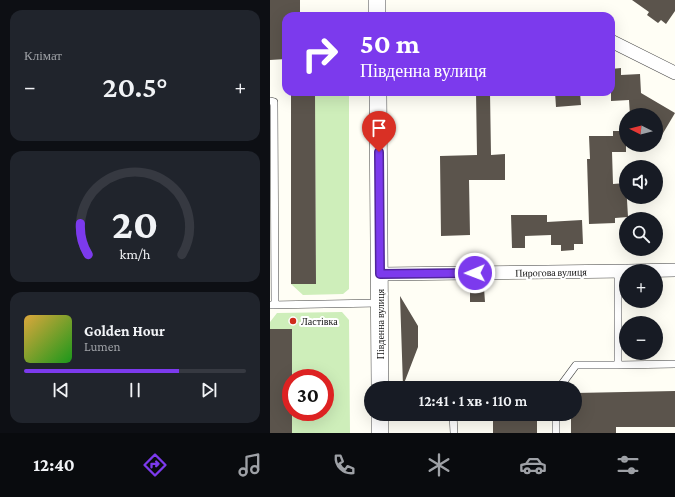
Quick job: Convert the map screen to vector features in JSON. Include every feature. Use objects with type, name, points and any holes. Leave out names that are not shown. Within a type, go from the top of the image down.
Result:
[{"type":"street","points":[[377,0],[377,12]]},
{"type":"street","points":[[615,43],[675,73]]},
{"type":"street","name":"Південна вулиця","points":[[378,96],[380,381]]},
{"type":"street","name":"Пирогова вулиця","points":[[663,270],[675,270]]},
{"type":"street","name":"Пирогова вулиця","points":[[380,274],[619,271]]},
{"type":"street","points":[[380,421],[380,433]]},
{"type":"lane","points":[[270,101],[274,102],[273,305],[380,303]]},
{"type":"lane","points":[[618,365],[622,308]]},
{"type":"lane","points":[[564,381],[576,365],[675,364]]},
{"type":"lane","points":[[454,421],[454,433]]},
{"type":"lane","points":[[556,421],[556,433]]},
{"type":"green space","points":[[315,96],[349,96],[349,289],[343,294],[303,295],[291,284],[316,283]]},
{"type":"green space","points":[[342,312],[349,320],[350,433],[292,433],[292,421],[334,421],[334,369],[292,369],[292,329],[270,329],[270,322],[277,313]]},
{"type":"building","points":[[270,0],[300,0],[300,12],[282,12],[282,59],[270,60]]},
{"type":"building","points":[[632,0],[675,0],[675,11],[666,24],[661,20],[658,23],[647,15],[649,12]]},
{"type":"building","points":[[621,68],[621,75],[640,74],[641,93],[675,113],[663,133],[663,108],[630,108],[629,100],[611,101],[611,96],[615,96],[615,69]]},
{"type":"building","points":[[291,96],[315,96],[316,284],[291,284]]},
{"type":"building","points":[[476,96],[490,96],[491,155],[505,154],[505,180],[469,180],[470,235],[441,236],[440,156],[477,155]]},
{"type":"building","points":[[555,96],[580,96],[581,105],[556,107]]},
{"type":"building","points":[[613,131],[619,131],[619,152],[612,152],[613,184],[619,184],[619,204],[627,204],[628,212],[619,212],[619,218],[615,218],[615,223],[589,224],[587,159],[590,159],[589,136],[613,136]]},
{"type":"building","points":[[511,215],[547,215],[547,222],[582,220],[583,244],[574,244],[574,250],[561,251],[561,245],[551,245],[551,235],[525,236],[525,248],[512,248]]},
{"type":"building","points":[[484,288],[485,302],[470,302],[470,289]]},
{"type":"building","points":[[400,296],[418,326],[418,347],[405,381],[403,381]]},
{"type":"building","points":[[270,329],[292,329],[292,369],[282,369],[282,421],[292,421],[292,433],[270,433]]},
{"type":"building","points":[[675,391],[675,427],[616,427],[616,433],[571,433],[571,421],[582,421],[582,393]]},
{"type":"building","points":[[493,421],[537,421],[537,433],[493,433]]},
{"type":"place","name":"Ластівка","points":[[293,321]]},
{"type":"route","points":[[379,152],[380,274],[475,273]]}]
